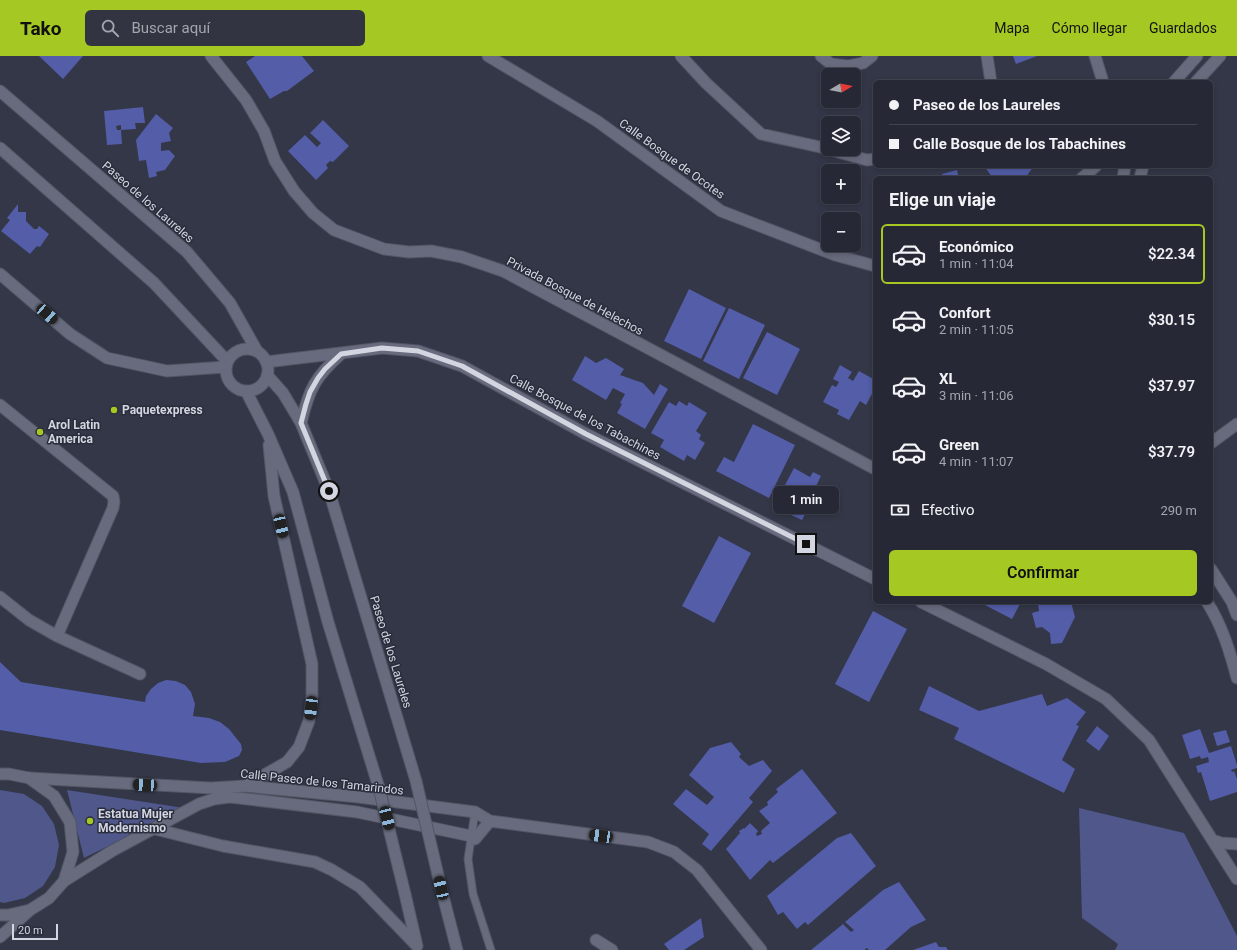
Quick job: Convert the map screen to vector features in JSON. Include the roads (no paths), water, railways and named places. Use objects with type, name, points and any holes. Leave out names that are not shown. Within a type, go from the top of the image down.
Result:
[{"type":"street","name":"Privada Bosque de Helechos","points":[[211,56],[246,100],[264,131],[275,161],[294,191],[313,213],[334,230],[384,249],[409,252],[431,251],[462,257],[504,271],[873,468]]},
{"type":"street","name":"Calle Bosque de Ocotes","points":[[488,56],[597,121],[721,212],[835,255],[873,265]]},
{"type":"street","points":[[681,56],[706,84],[761,134],[820,147],[867,160],[873,159]]},
{"type":"street","points":[[821,56],[831,64],[848,66],[863,63],[872,56]]},
{"type":"street","points":[[987,56],[991,80]]},
{"type":"street","points":[[1095,56],[1102,80]]},
{"type":"street","points":[[1176,80],[1197,56]]},
{"type":"street","points":[[1198,80],[1220,56]]},
{"type":"street","name":"Paseo de los Laureles","points":[[0,91],[187,252],[230,303],[257,351]]},
{"type":"street","points":[[0,148],[154,283],[226,364]]},
{"type":"street","points":[[1084,176],[1094,168]]},
{"type":"street","points":[[0,274],[70,334],[107,358],[167,371],[226,364]]},
{"type":"street","points":[[251,348],[263,356],[266,362],[268,375],[262,385],[252,391],[238,389],[230,384],[226,376],[226,364],[231,355],[237,350],[251,348]]},
{"type":"street","name":"Calle Bosque de los Tabachines","points":[[266,362],[382,348],[418,351],[462,366],[586,434],[873,578]]},
{"type":"street","points":[[301,423],[310,392],[318,378],[341,354]]},
{"type":"street","name":"Paseo de los Laureles","points":[[268,375],[283,393],[301,423],[329,491],[416,781],[457,950]]},
{"type":"street","points":[[246,391],[268,434],[293,492],[328,622],[379,788],[418,948]]},
{"type":"street","points":[[0,405],[112,496],[114,502],[113,508],[57,636]]},
{"type":"street","points":[[1213,442],[1237,424]]},
{"type":"street","points":[[245,786],[287,762],[298,747],[309,722],[312,696],[312,664],[274,496],[268,434]]},
{"type":"street","points":[[1213,572],[1232,602],[1237,615]]},
{"type":"street","points":[[0,597],[29,620],[57,636],[140,674]]},
{"type":"street","points":[[925,604],[1046,664],[1106,699],[1149,740],[1237,879]]},
{"type":"street","points":[[1208,604],[1213,612],[1230,654],[1237,678]]},
{"type":"street","name":"Calle Paseo de los Tamarindos","points":[[0,774],[9,774],[29,778],[211,788],[245,786],[358,797],[475,812],[490,821],[648,842],[674,852],[697,870],[761,950]]},
{"type":"street","points":[[0,937],[30,910],[49,898],[64,881],[73,852],[70,822],[54,796],[29,778]]},
{"type":"street","name":"Calle Paseo de los Tamarindos","points":[[64,881],[112,852],[199,804],[214,799],[230,798],[356,812],[471,836]]},
{"type":"street","points":[[471,836],[475,839],[490,821]]},
{"type":"street","points":[[155,829],[223,846],[315,862],[332,870],[360,887],[418,948]]},
{"type":"street","points":[[1213,840],[1221,843],[1237,844]]},
{"type":"street","points":[[0,915],[8,915],[30,910]]},
{"type":"street","points":[[596,940],[612,950]]},
{"type":"lane","points":[[475,812],[468,859],[473,894],[491,950]]},
{"type":"place","name":"Paquetexpress","points":[[114,410]]},
{"type":"place","name":"Arol Latin America","points":[[40,432]]},
{"type":"place","name":"Estatua Mujer Modernismo","points":[[90,821]]}]
